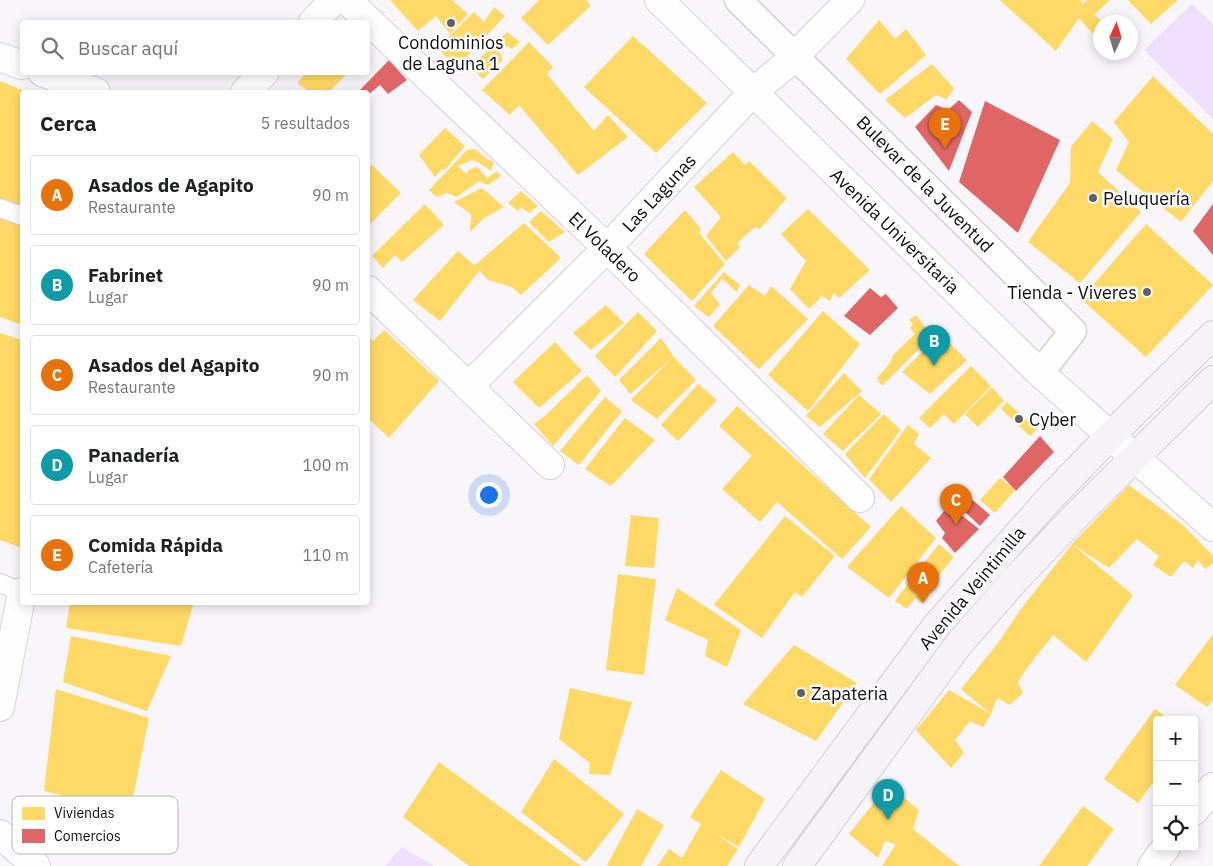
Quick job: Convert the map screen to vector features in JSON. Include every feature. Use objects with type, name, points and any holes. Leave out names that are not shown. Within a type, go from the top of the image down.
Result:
[{"type":"main road","name":"Avenida Veintimilla","points":[[759,866],[937,625],[999,554],[1110,436],[1213,335]]},
{"type":"main road","name":"Avenida Veintimilla","points":[[797,866],[958,645],[1014,581],[1074,518],[1213,380]]},
{"type":"street","points":[[315,20],[334,0]]},
{"type":"street","name":"El Voladero","points":[[347,0],[368,20]]},
{"type":"street","name":"Avenida Universitaria","points":[[659,0],[1040,373],[1213,527]]},
{"type":"street","name":"Bulevar de la Juventud","points":[[738,0],[796,55],[1073,330],[1040,373]]},
{"type":"street","name":"Las Lagunas","points":[[468,387],[607,248],[753,92],[796,55],[850,0]]},
{"type":"street","name":"El Voladero","points":[[370,22],[607,248],[860,498]]},
{"type":"street","points":[[0,57],[20,64]]},
{"type":"street","points":[[50,75],[91,90]]},
{"type":"street","points":[[247,90],[262,75]]},
{"type":"street","points":[[370,292],[550,465]]},
{"type":"street","points":[[0,707],[20,602]]},
{"type":"street","points":[[1198,806],[1213,786]]},
{"type":"street","points":[[0,834],[12,845]]},
{"type":"street","points":[[1152,866],[1163,851]]},
{"type":"street","points":[[22,854],[36,866]]},
{"type":"lane","points":[[0,208],[20,215]]},
{"type":"lane","points":[[0,583],[20,591]]},
{"type":"shaded area","points":[[1192,4],[1213,24],[1213,119],[1144,50]]},
{"type":"shaded area","points":[[402,847],[434,866],[385,866]]},
{"type":"building: Viviendas","name":"Condominios de Laguna 1","points":[[390,0],[452,0],[468,14],[450,34],[436,16],[418,31]]},
{"type":"building: Viviendas","points":[[539,0],[586,0],[591,6],[548,45],[521,18]]},
{"type":"building: Viviendas","points":[[1000,0],[1080,0],[1083,4],[1087,0],[1110,0],[1093,15],[1093,34],[1079,18],[1056,51]]},
{"type":"building: Viviendas","points":[[1128,0],[1178,0],[1151,24]]},
{"type":"building: Viviendas","points":[[494,7],[505,16],[457,67],[437,48],[474,12],[484,22]]},
{"type":"building: Viviendas","points":[[879,20],[895,39],[906,29],[926,55],[880,94],[846,59]]},
{"type":"building: Viviendas","points":[[507,32],[520,42],[512,49],[506,46],[499,51],[503,60],[483,79],[471,67]]},
{"type":"building: Viviendas","points":[[633,36],[707,103],[656,153],[584,87]]},
{"type":"building: Viviendas","points":[[529,42],[553,67],[547,74],[594,131],[608,115],[628,137],[578,175],[519,105],[510,115],[482,90]]},
{"type":"building: Viviendas","points":[[932,64],[954,88],[947,99],[936,95],[905,118],[885,100]]},
{"type":"building: Viviendas","points":[[304,75],[346,75],[331,90],[307,90],[297,83]]},
{"type":"building: Viviendas","points":[[1153,76],[1213,134],[1213,181],[1181,222],[1116,170],[1129,142],[1114,122]]},
{"type":"building: Viviendas","points":[[0,81],[22,90],[20,90],[20,324],[0,317]]},
{"type":"building: Viviendas","name":"Peluquería","points":[[1092,121],[1113,139],[1098,172],[1141,212],[1080,283],[1028,242],[1070,183],[1071,147]]},
{"type":"building: Viviendas","points":[[445,128],[465,146],[444,171],[442,169],[435,177],[419,155]]},
{"type":"building: Viviendas","points":[[475,149],[494,162],[491,171],[472,160],[458,166],[466,174],[470,169],[478,167],[487,178],[497,171],[501,176],[488,185],[479,181],[457,197],[447,193],[437,197],[429,190],[467,150]]},
{"type":"building: Viviendas","points":[[733,152],[745,165],[749,161],[787,198],[760,229],[755,227],[737,243],[740,247],[726,261],[706,236],[721,217],[694,187]]},
{"type":"building: Viviendas","points":[[372,165],[401,193],[370,224],[370,167]]},
{"type":"building: Viviendas","points":[[482,188],[504,207],[483,219],[470,232],[471,214],[454,202]]},
{"type":"building: Viviendas","points":[[521,191],[538,206],[529,213],[521,207],[518,211],[508,203]]},
{"type":"building: Viviendas","points":[[425,204],[444,225],[402,262],[395,255],[383,268],[372,256]]},
{"type":"building: Viviendas","points":[[808,209],[870,270],[839,298],[834,293],[830,301],[822,296],[809,309],[790,289],[806,261],[781,234]]},
{"type":"building: Viviendas","points":[[685,210],[701,229],[699,233],[725,264],[692,301],[644,254]]},
{"type":"building: Viviendas","points":[[541,211],[565,232],[549,242],[529,222]]},
{"type":"building: Viviendas","points":[[524,223],[561,258],[521,295],[512,287],[488,280],[475,265]]},
{"type":"building: Viviendas","name":"Tienda - Viveres","points":[[1146,224],[1213,285],[1146,357],[1081,299]]},
{"type":"building: Viviendas","points":[[458,251],[480,270],[440,321],[413,300]]},
{"type":"building: Viviendas","points":[[724,272],[740,285],[737,292],[722,279],[711,293],[720,304],[709,317],[694,306]]},
{"type":"building: Viviendas","points":[[749,285],[765,296],[771,286],[808,319],[759,369],[713,326]]},
{"type":"building: Viviendas","points":[[606,305],[624,323],[591,350],[573,333]]},
{"type":"building: Viviendas","points":[[823,311],[860,344],[808,411],[768,375]]},
{"type":"building: Viviendas","points":[[638,312],[657,331],[615,377],[595,356]]},
{"type":"building: Viviendas","points":[[916,315],[932,336],[882,386],[877,378],[890,363],[893,355],[915,334],[910,328],[913,324],[909,320]]},
{"type":"building: Viviendas","points":[[384,330],[439,381],[389,438],[370,420],[370,337],[373,341]]},
{"type":"building: Viviendas","points":[[0,333],[20,339],[20,547],[0,540]]},
{"type":"building: Viviendas","points":[[940,334],[967,360],[930,394],[902,372]]},
{"type":"building: Viviendas","points":[[661,338],[674,357],[696,380],[657,419],[631,400],[671,359],[630,394],[619,380]]},
{"type":"building: Viviendas","points":[[555,342],[582,371],[539,408],[513,382]]},
{"type":"building: Viviendas","points":[[971,366],[991,386],[954,424],[944,414],[930,428],[919,418]]},
{"type":"building: Viviendas","points":[[844,373],[862,391],[820,427],[806,416]]},
{"type":"building: Viviendas","points":[[587,375],[601,391],[553,446],[534,424],[546,415]]},
{"type":"building: Viviendas","points":[[698,384],[717,400],[678,441],[661,425]]},
{"type":"building: Viviendas","points":[[992,387],[1004,401],[978,427],[965,414]]},
{"type":"building: Viviendas","points":[[859,395],[881,414],[843,451],[823,434]]},
{"type":"building: Viviendas","points":[[605,397],[622,411],[579,465],[560,451]]},
{"type":"building: Viviendas","name":"Cyber","points":[[1007,402],[1037,429],[1030,436],[1001,409]]},
{"type":"building: Viviendas","points":[[737,406],[871,527],[842,559],[777,502],[760,522],[722,489],[752,456],[719,426]]},
{"type":"building: Viviendas","points":[[884,414],[901,430],[865,478],[845,454]]},
{"type":"building: Viviendas","points":[[625,418],[655,440],[611,486],[585,469]]},
{"type":"building: Viviendas","points":[[908,425],[919,434],[914,444],[931,458],[891,502],[869,479]]},
{"type":"building: Viviendas","points":[[1000,478],[1015,490],[995,513],[980,500]]},
{"type":"building: Viviendas","points":[[1129,485],[1183,525],[1213,556],[1213,563],[1205,569],[1198,560],[1193,568],[1184,561],[1171,577],[1153,565],[1159,556],[1137,539],[1109,568],[1072,544]]},
{"type":"building: Viviendas","points":[[901,506],[936,538],[889,598],[847,567]]},
{"type":"building: Viviendas","points":[[631,515],[659,518],[654,568],[625,566]]},
{"type":"building: Viviendas","points":[[785,516],[835,556],[802,597],[795,592],[762,638],[714,605]]},
{"type":"building: Viviendas","points":[[939,544],[954,557],[935,580],[938,583],[923,603],[915,598],[907,609],[895,601],[919,569],[931,577],[920,568]]},
{"type":"building: Viviendas","points":[[1072,544],[1133,595],[1086,662],[1053,635],[1018,682],[1023,693],[1010,705],[997,698],[991,714],[961,689]]},
{"type":"building: Viviendas","points":[[618,574],[656,579],[644,675],[606,670]]},
{"type":"building: Viviendas","points":[[677,588],[741,630],[727,667],[705,656],[708,640],[665,620]]},
{"type":"building: Viviendas","points":[[70,605],[193,605],[181,646],[66,628]]},
{"type":"building: Viviendas","points":[[1213,634],[1213,700],[1207,707],[1175,685]]},
{"type":"building: Viviendas","points":[[71,636],[171,656],[147,711],[63,682]]},
{"type":"building: Viviendas","name":"Zapateria","points":[[794,645],[857,683],[816,741],[743,704]]},
{"type":"building: Viviendas","points":[[570,688],[632,702],[610,775],[589,774],[590,763],[559,739]]},
{"type":"building: Viviendas","points":[[56,689],[149,718],[133,796],[64,796],[44,791]]},
{"type":"building: Viviendas","points":[[949,690],[991,714],[983,727],[970,721],[955,740],[964,753],[951,768],[916,730]]},
{"type":"building: Viviendas","points":[[1155,709],[1165,716],[1153,716],[1153,782],[1138,803],[1104,779]]},
{"type":"building: Viviendas","points":[[554,759],[624,814],[586,862],[521,812]]},
{"type":"building: Viviendas","points":[[439,762],[581,866],[469,866],[403,817]]},
{"type":"building: Viviendas","points":[[721,770],[765,799],[739,847],[711,831],[738,849],[727,866],[657,866],[669,849],[682,858],[701,824],[690,817]]},
{"type":"building: Viviendas","points":[[888,785],[919,810],[913,829],[959,866],[882,866],[896,844],[885,841],[878,858],[849,834]]},
{"type":"building: Viviendas","points":[[1083,806],[1114,829],[1087,866],[1039,866]]},
{"type":"building: Viviendas","points":[[637,809],[664,825],[641,866],[607,865]]},
{"type":"building: Comercios","points":[[389,60],[407,80],[388,94],[380,85],[370,93],[370,90],[360,90]]},
{"type":"building: Comercios","points":[[959,100],[972,112],[949,171],[915,127],[936,105],[948,110]]},
{"type":"building: Comercios","points":[[985,101],[1060,140],[1018,233],[959,182]]},
{"type":"building: Comercios","points":[[1213,204],[1213,255],[1193,231]]},
{"type":"building: Comercios","points":[[870,288],[881,297],[886,294],[898,308],[870,335],[844,316]]},
{"type":"building: Comercios","points":[[1040,436],[1054,452],[1016,491],[1003,477]]},
{"type":"building: Comercios","points":[[959,488],[990,515],[980,526],[948,496]]},
{"type":"building: Comercios","points":[[949,505],[979,529],[955,553],[942,538],[945,533],[936,521]]},
{"type":"place","name":"Condominios de Laguna 1","points":[[451,23]]},
{"type":"place","name":"Comida Rápida","points":[[945,149]]},
{"type":"place","name":"Peluquería","points":[[1093,198]]},
{"type":"place","name":"Tienda - Viveres","points":[[1147,292]]},
{"type":"place","name":"Fabrinet","points":[[934,366]]},
{"type":"place","name":"Cyber","points":[[1019,419]]},
{"type":"place","name":"Asados del Agapito","points":[[956,525]]},
{"type":"place","name":"Asados de Agapito","points":[[923,603]]},
{"type":"place","name":"Zapateria","points":[[801,693]]},
{"type":"place","name":"Panadería","points":[[888,820]]}]
